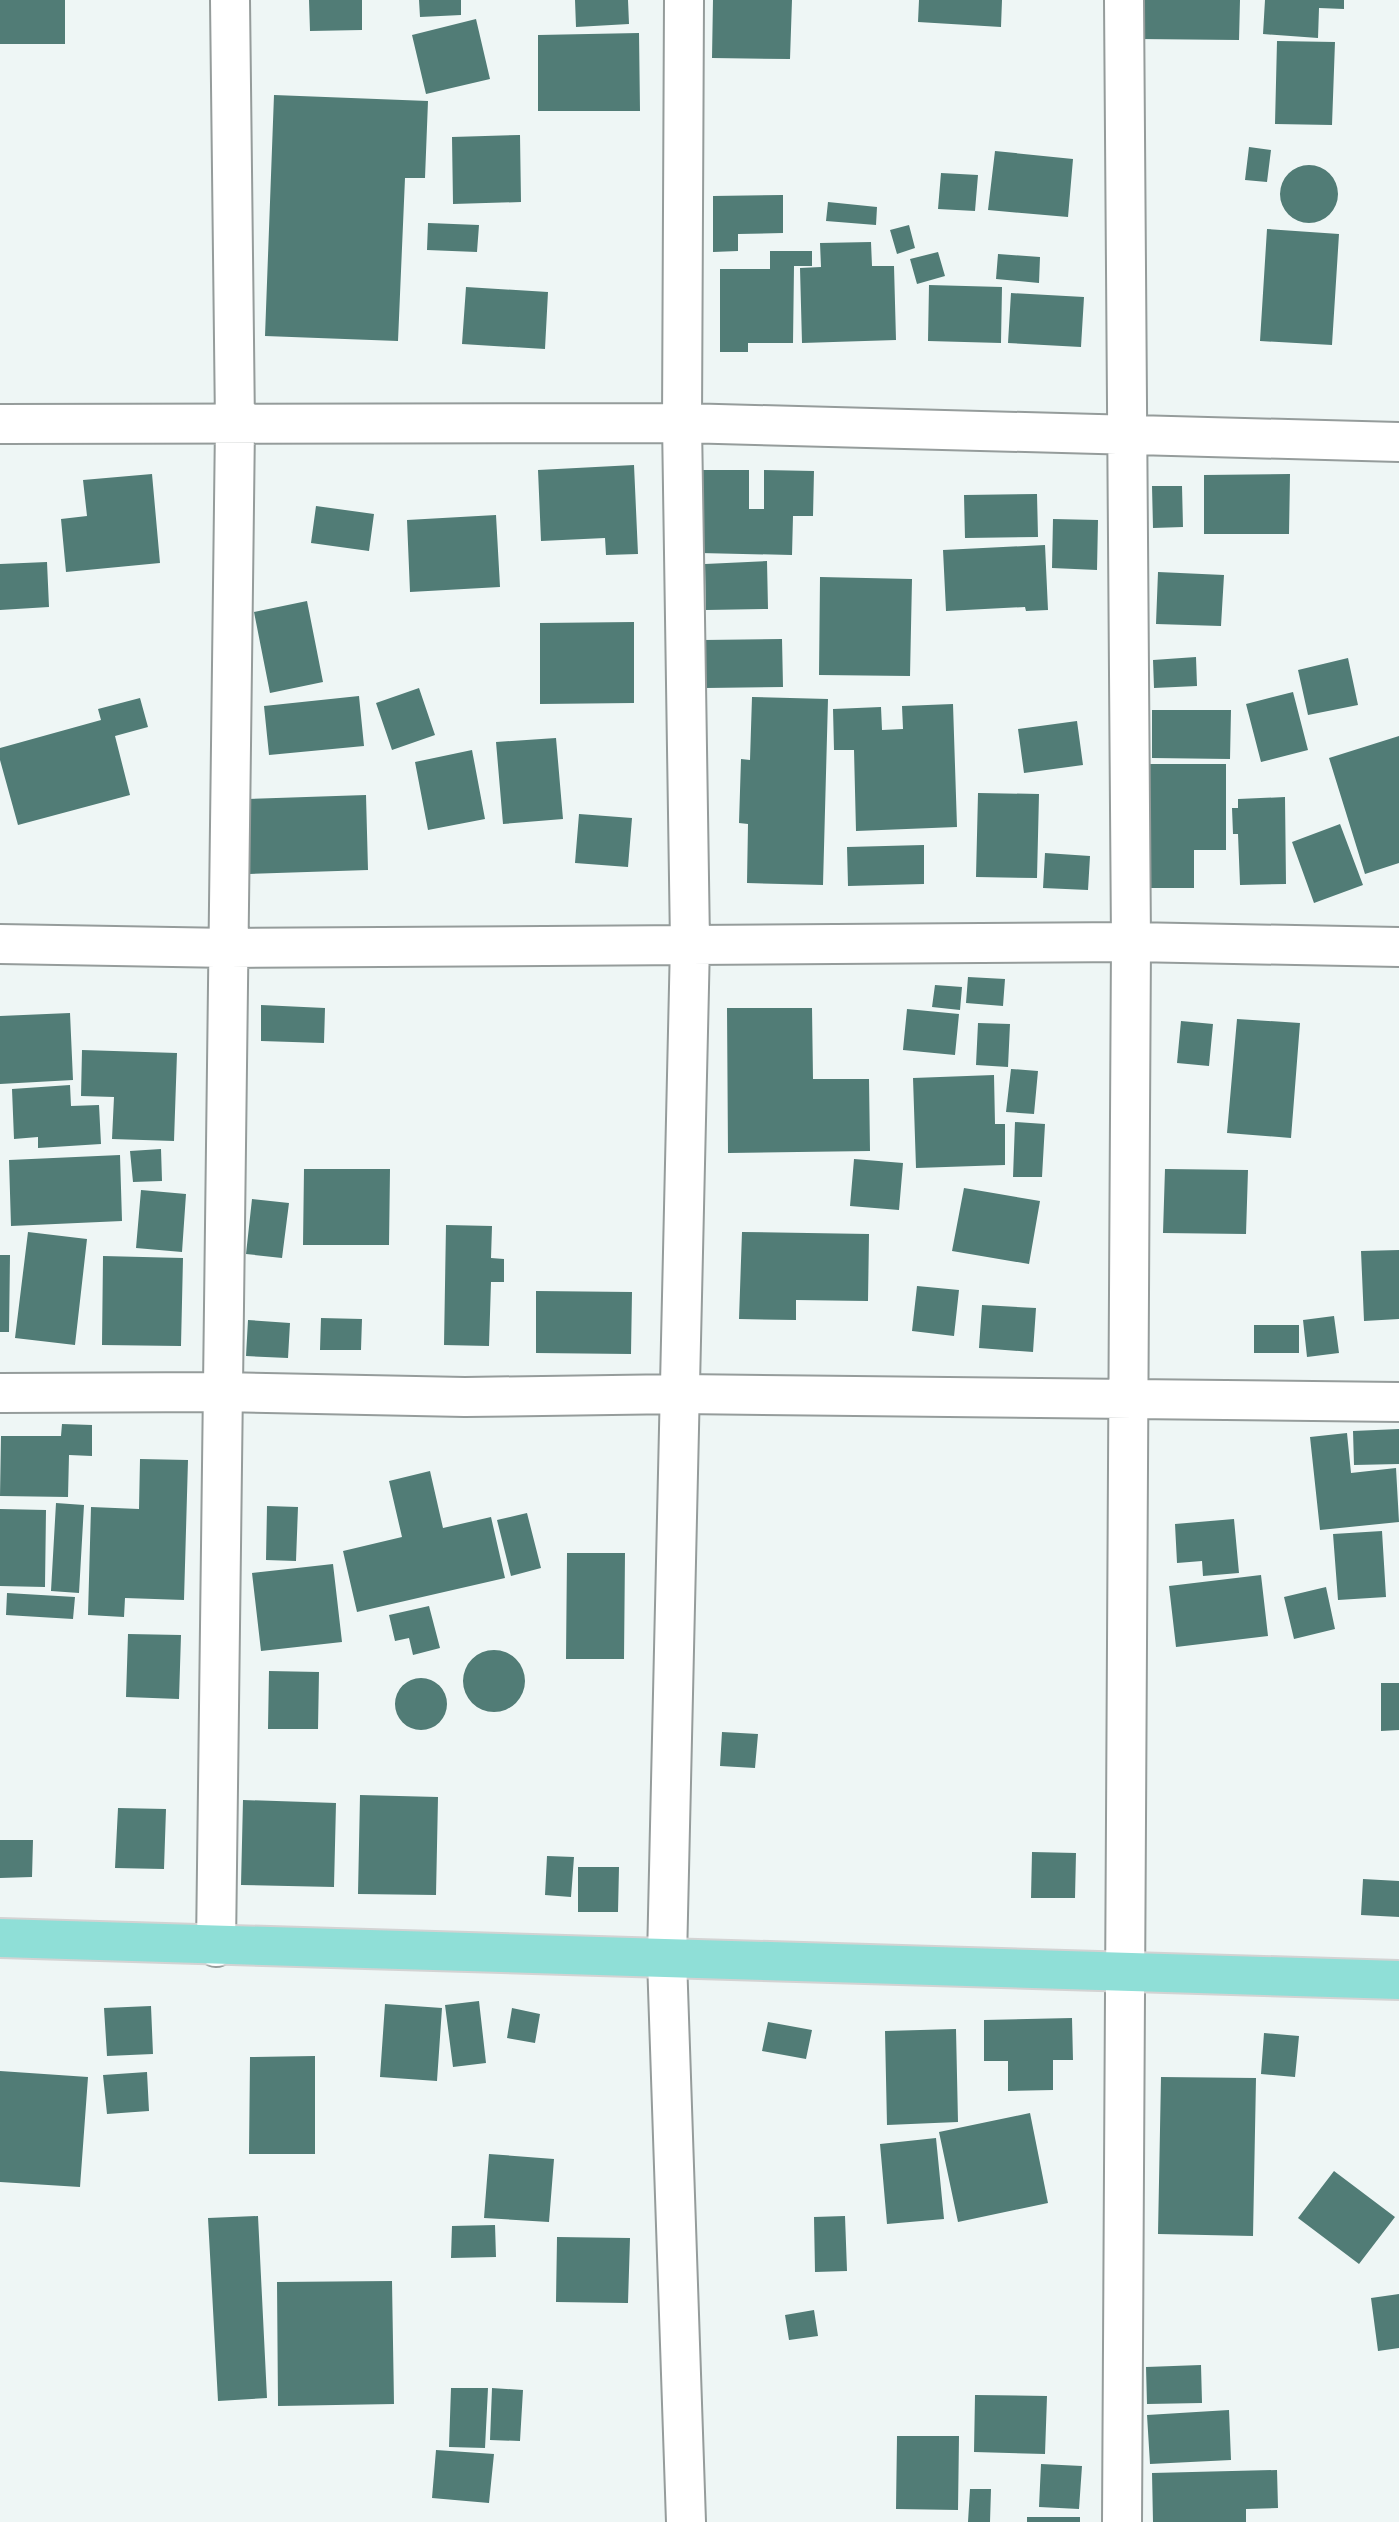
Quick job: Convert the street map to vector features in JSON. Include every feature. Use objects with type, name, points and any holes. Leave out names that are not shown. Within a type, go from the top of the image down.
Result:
[{"type":"main road","points":[[0,1938],[216,1947],[1399,1980]]},
{"type":"street","points":[[216,1947],[235,425],[230,0]]},
{"type":"street","points":[[684,0],[682,423],[690,943],[667,1959],[686,2522]]},
{"type":"street","points":[[1122,2522],[1131,942],[1124,0]]},
{"type":"street","points":[[0,424],[682,423],[1128,438],[1399,442]]},
{"type":"street","points":[[0,944],[230,948],[1131,942],[1399,947]]},
{"type":"street","points":[[0,1394],[221,1392],[465,1398],[681,1394],[1399,1402]]},
{"type":"building","points":[[0,0],[65,0],[65,44],[0,44]]},
{"type":"building","points":[[309,0],[362,0],[362,30],[310,31]]},
{"type":"building","points":[[419,0],[461,0],[461,15],[420,17]]},
{"type":"building","points":[[575,0],[628,0],[629,24],[576,27]]},
{"type":"building","points":[[713,0],[792,0],[790,59],[712,58]]},
{"type":"building","points":[[919,0],[1002,0],[1001,27],[918,22]]},
{"type":"building","points":[[1139,0],[1240,0],[1239,40],[1138,39]]},
{"type":"building","points":[[1265,0],[1344,0],[1344,9],[1319,8],[1318,38],[1263,34]]},
{"type":"building","points":[[476,19],[490,79],[426,94],[412,35]]},
{"type":"building","points":[[639,33],[640,111],[538,111],[538,35]]},
{"type":"building","points":[[1277,41],[1335,42],[1332,125],[1275,124]]},
{"type":"building","points":[[274,95],[428,101],[425,178],[405,178],[398,341],[265,336]]},
{"type":"building","points":[[520,135],[521,202],[453,204],[452,137]]},
{"type":"building","points":[[1249,147],[1271,150],[1267,182],[1245,180]]},
{"type":"building","points":[[995,151],[1073,159],[1068,217],[988,210]]},
{"type":"building","points":[[1303,165],[1315,165],[1330,173],[1338,188],[1338,200],[1330,215],[1315,223],[1303,223],[1288,215],[1280,200],[1280,188],[1288,173]]},
{"type":"building","points":[[941,173],[978,175],[975,211],[938,209]]},
{"type":"building","points":[[783,195],[783,233],[738,234],[738,251],[713,252],[713,196]]},
{"type":"building","points":[[828,202],[877,207],[876,225],[826,221]]},
{"type":"building","points":[[428,223],[479,225],[477,252],[427,250]]},
{"type":"building","points":[[909,225],[915,248],[897,254],[890,230]]},
{"type":"building","points":[[1267,229],[1339,234],[1332,345],[1260,341]]},
{"type":"building","points":[[871,242],[872,266],[894,266],[896,340],[802,343],[800,268],[821,267],[820,243]]},
{"type":"building","points":[[770,251],[812,251],[812,266],[794,266],[793,343],[748,343],[748,352],[720,352],[720,269],[770,269]]},
{"type":"building","points":[[938,252],[945,276],[917,284],[910,259]]},
{"type":"building","points":[[998,254],[1040,257],[1039,283],[996,279]]},
{"type":"building","points":[[929,285],[1002,287],[1001,343],[928,341]]},
{"type":"building","points":[[466,287],[548,292],[545,349],[462,344]]},
{"type":"building","points":[[1011,293],[1084,297],[1081,347],[1008,343]]},
{"type":"building","points":[[634,465],[638,554],[606,555],[605,538],[541,541],[538,470]]},
{"type":"building","points":[[701,470],[749,470],[749,509],[764,509],[764,470],[814,471],[813,516],[793,516],[792,555],[700,553]]},
{"type":"building","points":[[152,474],[160,563],[66,572],[61,519],[87,516],[83,480]]},
{"type":"building","points":[[1290,474],[1289,534],[1204,534],[1204,475]]},
{"type":"building","points":[[1152,486],[1182,486],[1183,527],[1153,528]]},
{"type":"building","points":[[1037,494],[1038,537],[965,538],[964,495]]},
{"type":"building","points":[[316,506],[374,514],[369,551],[311,543]]},
{"type":"building","points":[[496,515],[500,587],[410,592],[407,520]]},
{"type":"building","points":[[1053,519],[1098,520],[1097,570],[1052,568]]},
{"type":"building","points":[[1045,545],[1048,610],[1026,611],[1025,607],[946,611],[943,550]]},
{"type":"building","points":[[767,561],[768,609],[706,610],[705,564]]},
{"type":"building","points":[[47,562],[49,607],[0,610],[0,564]]},
{"type":"building","points":[[1158,572],[1224,575],[1221,626],[1156,624]]},
{"type":"building","points":[[820,577],[912,579],[910,676],[819,675]]},
{"type":"building","points":[[307,601],[323,682],[270,693],[254,612]]},
{"type":"building","points":[[634,622],[634,703],[540,704],[540,623]]},
{"type":"building","points":[[782,639],[783,687],[705,688],[704,640]]},
{"type":"building","points":[[1196,657],[1197,686],[1154,688],[1153,660]]},
{"type":"building","points":[[1348,658],[1358,705],[1308,715],[1298,670]]},
{"type":"building","points":[[419,688],[435,735],[392,750],[376,703]]},
{"type":"building","points":[[1293,692],[1308,750],[1261,762],[1246,704]]},
{"type":"building","points":[[359,696],[364,746],[269,755],[264,706]]},
{"type":"building","points":[[752,697],[828,699],[823,885],[747,883],[748,824],[739,823],[741,759],[750,760]]},
{"type":"building","points":[[140,698],[148,727],[115,736],[130,795],[18,825],[0,760],[0,748],[101,720],[98,709]]},
{"type":"building","points":[[953,704],[957,827],[856,831],[854,750],[834,750],[833,709],[881,707],[882,730],[903,729],[902,706]]},
{"type":"building","points":[[1152,710],[1231,710],[1230,759],[1152,758]]},
{"type":"building","points":[[1077,721],[1083,765],[1024,773],[1018,729]]},
{"type":"building","points":[[1399,736],[1399,863],[1365,874],[1329,758]]},
{"type":"building","points":[[556,738],[563,819],[503,824],[496,742]]},
{"type":"building","points":[[472,750],[485,819],[428,830],[415,762]]},
{"type":"building","points":[[1143,764],[1226,764],[1226,850],[1194,850],[1194,888],[1144,888]]},
{"type":"building","points":[[978,793],[1039,794],[1037,878],[976,877]]},
{"type":"building","points":[[366,795],[368,870],[249,874],[246,799]]},
{"type":"building","points":[[1285,797],[1286,884],[1240,885],[1238,834],[1233,834],[1232,808],[1238,808],[1238,799]]},
{"type":"building","points":[[579,814],[632,818],[628,867],[575,863]]},
{"type":"building","points":[[1340,824],[1363,885],[1314,903],[1292,842]]},
{"type":"building","points":[[924,845],[924,884],[848,886],[847,847]]},
{"type":"building","points":[[1045,853],[1090,856],[1088,890],[1043,888]]},
{"type":"building","points":[[968,977],[1005,979],[1003,1006],[966,1003]]},
{"type":"building","points":[[935,985],[962,987],[960,1010],[932,1007]]},
{"type":"building","points":[[261,1005],[325,1008],[324,1043],[261,1041]]},
{"type":"building","points":[[727,1008],[812,1008],[813,1079],[869,1079],[870,1151],[728,1153]]},
{"type":"building","points":[[907,1009],[959,1014],[955,1055],[903,1050]]},
{"type":"building","points":[[70,1013],[73,1080],[0,1084],[0,1016]]},
{"type":"building","points":[[1237,1019],[1300,1023],[1291,1138],[1227,1133]]},
{"type":"building","points":[[1181,1021],[1213,1024],[1209,1066],[1177,1063]]},
{"type":"building","points":[[978,1023],[1010,1024],[1008,1067],[976,1065]]},
{"type":"building","points":[[82,1050],[177,1053],[174,1141],[112,1139],[114,1097],[81,1096]]},
{"type":"building","points":[[1011,1069],[1038,1071],[1034,1114],[1006,1112]]},
{"type":"building","points":[[994,1075],[995,1124],[1005,1124],[1005,1165],[916,1168],[913,1078]]},
{"type":"building","points":[[70,1085],[71,1106],[99,1105],[101,1144],[38,1148],[38,1137],[14,1139],[12,1089]]},
{"type":"building","points":[[1015,1122],[1045,1124],[1042,1177],[1013,1177]]},
{"type":"building","points":[[161,1149],[162,1181],[133,1182],[130,1151]]},
{"type":"building","points":[[120,1155],[122,1221],[11,1226],[9,1160]]},
{"type":"building","points":[[854,1159],[903,1163],[899,1210],[850,1206]]},
{"type":"building","points":[[304,1169],[390,1169],[389,1245],[303,1245]]},
{"type":"building","points":[[1165,1169],[1248,1170],[1246,1234],[1163,1233]]},
{"type":"building","points":[[964,1188],[1040,1201],[1029,1264],[952,1251]]},
{"type":"building","points":[[141,1190],[186,1194],[182,1252],[136,1248]]},
{"type":"building","points":[[252,1199],[289,1203],[282,1258],[246,1254]]},
{"type":"building","points":[[446,1225],[492,1226],[491,1258],[504,1259],[504,1282],[491,1282],[489,1346],[444,1345]]},
{"type":"building","points":[[28,1232],[87,1239],[75,1345],[15,1338]]},
{"type":"building","points":[[742,1232],[869,1234],[868,1301],[796,1300],[796,1320],[739,1319]]},
{"type":"building","points":[[1399,1250],[1399,1319],[1364,1321],[1361,1251]]},
{"type":"building","points":[[0,1255],[10,1255],[9,1332],[0,1332]]},
{"type":"building","points":[[103,1256],[183,1258],[181,1346],[102,1345]]},
{"type":"building","points":[[917,1286],[959,1290],[954,1336],[912,1331]]},
{"type":"building","points":[[536,1291],[632,1292],[631,1354],[536,1353]]},
{"type":"building","points":[[982,1305],[1036,1308],[1033,1352],[979,1348]]},
{"type":"building","points":[[1334,1316],[1339,1353],[1307,1357],[1303,1320]]},
{"type":"building","points":[[321,1318],[362,1319],[361,1350],[320,1350]]},
{"type":"building","points":[[248,1320],[290,1323],[288,1358],[246,1356]]},
{"type":"building","points":[[1254,1325],[1299,1325],[1299,1353],[1254,1353]]},
{"type":"building","points":[[62,1424],[92,1425],[92,1456],[69,1455],[68,1497],[0,1496],[1,1436],[61,1436]]},
{"type":"building","points":[[1399,1429],[1399,1464],[1354,1465],[1353,1431]]},
{"type":"building","points":[[1347,1433],[1351,1473],[1396,1468],[1399,1522],[1320,1530],[1310,1437]]},
{"type":"building","points":[[140,1459],[188,1460],[184,1600],[125,1598],[124,1617],[88,1615],[91,1507],[139,1509]]},
{"type":"building","points":[[430,1471],[443,1528],[491,1517],[505,1578],[357,1612],[343,1551],[402,1537],[389,1481]]},
{"type":"building","points":[[56,1503],[84,1505],[79,1593],[51,1591]]},
{"type":"building","points":[[267,1506],[298,1507],[296,1561],[266,1560]]},
{"type":"building","points":[[0,1509],[46,1510],[45,1587],[0,1586]]},
{"type":"building","points":[[527,1513],[541,1568],[511,1576],[497,1520]]},
{"type":"building","points":[[1234,1519],[1239,1573],[1203,1576],[1202,1561],[1177,1563],[1175,1524]]},
{"type":"building","points":[[1382,1531],[1386,1597],[1338,1600],[1333,1534]]},
{"type":"building","points":[[567,1553],[625,1553],[624,1659],[566,1659]]},
{"type":"building","points":[[333,1564],[342,1642],[261,1651],[252,1573]]},
{"type":"building","points":[[1261,1575],[1268,1636],[1176,1647],[1169,1586]]},
{"type":"building","points":[[1326,1587],[1335,1629],[1294,1639],[1284,1597]]},
{"type":"building","points":[[7,1593],[75,1597],[73,1619],[6,1615]]},
{"type":"building","points":[[429,1606],[440,1648],[413,1655],[409,1638],[395,1641],[389,1615]]},
{"type":"building","points":[[128,1634],[181,1635],[179,1699],[126,1697]]},
{"type":"building","points":[[494,1650],[506,1652],[516,1659],[523,1669],[523,1693],[516,1703],[506,1710],[494,1712],[482,1710],[472,1703],[465,1693],[463,1681],[465,1669],[472,1659],[482,1652]]},
{"type":"building","points":[[269,1671],[319,1672],[318,1729],[268,1729]]},
{"type":"building","points":[[421,1678],[431,1680],[439,1686],[445,1694],[445,1714],[439,1722],[431,1728],[421,1730],[411,1728],[403,1722],[397,1714],[395,1704],[397,1694],[403,1686],[411,1680]]},
{"type":"building","points":[[1381,1683],[1399,1683],[1399,1730],[1381,1731]]},
{"type":"building","points":[[722,1732],[758,1734],[755,1768],[720,1766]]},
{"type":"building","points":[[360,1795],[438,1797],[436,1895],[358,1894]]},
{"type":"building","points":[[243,1800],[336,1803],[334,1887],[241,1885]]},
{"type":"building","points":[[118,1808],[166,1809],[164,1869],[115,1868]]},
{"type":"building","points":[[0,1840],[33,1840],[32,1877],[0,1878]]},
{"type":"building","points":[[1032,1852],[1076,1853],[1075,1898],[1031,1898]]},
{"type":"building","points":[[547,1856],[574,1857],[571,1897],[545,1895]]},
{"type":"building","points":[[578,1867],[619,1867],[618,1912],[578,1912]]},
{"type":"building","points":[[1363,1879],[1399,1881],[1399,1917],[1361,1915]]},
{"type":"building","points":[[479,2001],[486,2063],[453,2067],[445,2005]]},
{"type":"building","points":[[385,2004],[442,2008],[437,2081],[380,2077]]},
{"type":"building","points":[[151,2006],[153,2054],[107,2056],[104,2008]]},
{"type":"building","points":[[512,2008],[540,2014],[535,2043],[507,2038]]},
{"type":"building","points":[[1072,2018],[1073,2060],[1053,2060],[1053,2090],[1008,2091],[1008,2061],[984,2061],[984,2020]]},
{"type":"building","points":[[768,2022],[812,2030],[806,2059],[762,2051]]},
{"type":"building","points":[[956,2029],[958,2122],[887,2125],[885,2031]]},
{"type":"building","points":[[1264,2033],[1299,2036],[1295,2077],[1261,2074]]},
{"type":"building","points":[[315,2056],[315,2154],[249,2154],[250,2057]]},
{"type":"building","points":[[0,2071],[88,2077],[80,2187],[0,2182]]},
{"type":"building","points":[[147,2072],[149,2111],[107,2114],[103,2075]]},
{"type":"building","points":[[1161,2077],[1256,2078],[1253,2236],[1158,2234]]},
{"type":"building","points":[[1030,2113],[1048,2203],[958,2222],[939,2132]]},
{"type":"building","points":[[936,2138],[944,2219],[887,2224],[880,2144]]},
{"type":"building","points":[[489,2154],[554,2159],[549,2222],[484,2218]]},
{"type":"building","points":[[1334,2171],[1395,2217],[1359,2264],[1298,2218]]},
{"type":"building","points":[[258,2216],[267,2398],[218,2401],[208,2218]]},
{"type":"building","points":[[845,2216],[847,2271],[815,2272],[814,2217]]},
{"type":"building","points":[[495,2225],[496,2257],[451,2258],[452,2226]]},
{"type":"building","points":[[557,2237],[630,2238],[628,2303],[556,2302]]},
{"type":"building","points":[[392,2281],[394,2404],[278,2406],[277,2282]]},
{"type":"building","points":[[1399,2294],[1399,2348],[1378,2351],[1371,2298]]},
{"type":"building","points":[[814,2310],[818,2336],[789,2340],[785,2315]]},
{"type":"building","points":[[1201,2365],[1202,2403],[1147,2404],[1146,2367]]},
{"type":"building","points":[[451,2388],[488,2388],[485,2448],[449,2447]]},
{"type":"building","points":[[492,2388],[523,2390],[520,2441],[490,2440]]},
{"type":"building","points":[[975,2395],[1047,2396],[1045,2454],[974,2452]]},
{"type":"building","points":[[1229,2410],[1231,2460],[1150,2464],[1147,2415]]},
{"type":"building","points":[[897,2436],[959,2436],[958,2510],[896,2509]]},
{"type":"building","points":[[436,2450],[494,2454],[489,2503],[432,2498]]},
{"type":"building","points":[[1041,2464],[1082,2466],[1079,2509],[1039,2507]]},
{"type":"building","points":[[1277,2470],[1278,2508],[1246,2509],[1246,2522],[1153,2522],[1152,2473]]},
{"type":"building","points":[[970,2489],[991,2489],[990,2522],[968,2522]]},
{"type":"building","points":[[1027,2517],[1080,2517],[1080,2522],[1027,2522]]}]
